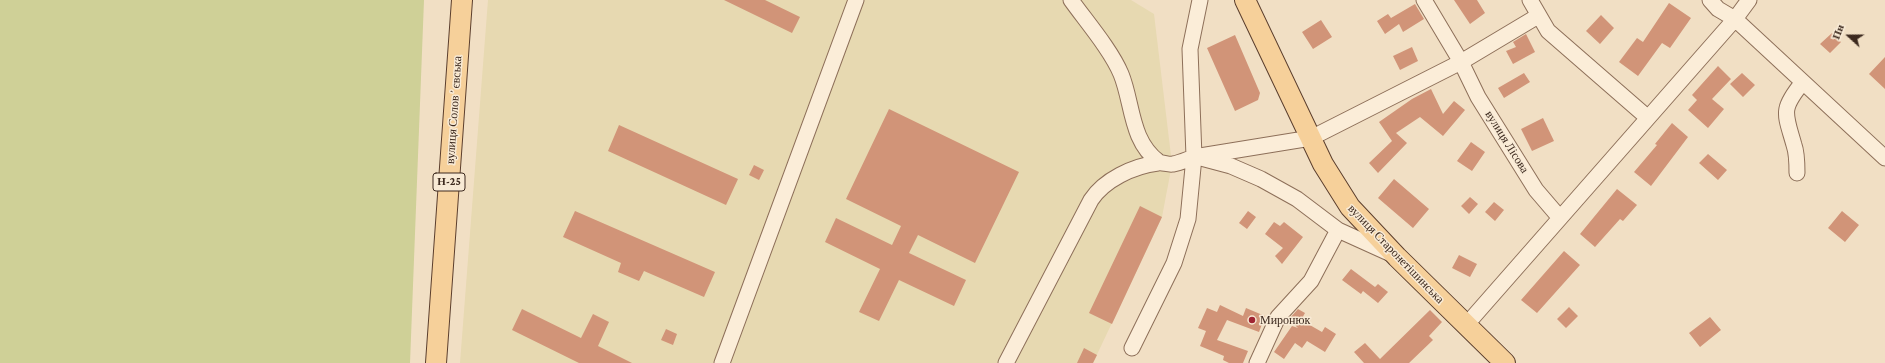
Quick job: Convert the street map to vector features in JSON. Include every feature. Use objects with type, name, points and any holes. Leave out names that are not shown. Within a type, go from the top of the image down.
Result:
[{"type":"main road","name":"вулиця Соловʼєвська","points":[[436,363],[462,0]]},
{"type":"main road","name":"вулиця Старонетішинська","points":[[1245,0],[1312,138],[1323,164],[1350,208],[1397,257],[1467,324],[1505,363]]},
{"type":"street","points":[[722,363],[856,0]]},
{"type":"street","points":[[1070,0],[1121,74],[1131,113],[1139,135],[1148,152],[1159,162]]},
{"type":"street","points":[[1132,348],[1176,255],[1188,219],[1194,157],[1190,49],[1200,0]]},
{"type":"street","name":"вулиця Лісова","points":[[1424,0],[1461,62],[1478,97],[1536,190],[1560,218]]},
{"type":"street","points":[[1530,0],[1548,31],[1648,118]]},
{"type":"street","points":[[1710,0],[1718,9],[1734,19],[1885,158]]},
{"type":"street","points":[[1467,324],[1648,118],[1749,0]]},
{"type":"street","points":[[1006,363],[1094,195],[1104,185],[1120,176],[1159,162],[1172,164],[1194,157],[1312,138],[1461,62],[1538,16]]},
{"type":"street","points":[[1797,173],[1795,146],[1788,128],[1786,109],[1790,97],[1803,82]]},
{"type":"street","points":[[1194,157],[1231,166],[1261,179],[1297,200],[1338,230],[1397,257]]},
{"type":"street","points":[[1257,363],[1278,317],[1311,281],[1338,230]]},
{"type":"shaded area","points":[[488,0],[1131,0],[1154,14],[1172,164],[1162,217],[1093,363],[460,363]]},
{"type":"green space","points":[[0,0],[424,0],[410,363],[0,363]]},
{"type":"building","points":[[724,0],[765,0],[800,17],[792,33]]},
{"type":"building","points":[[1454,0],[1477,0],[1485,13],[1470,24]]},
{"type":"building","points":[[1669,3],[1691,18],[1670,48],[1662,43],[1638,76],[1619,62],[1637,38],[1643,42]]},
{"type":"building","points":[[1415,4],[1424,19],[1403,32],[1399,24],[1385,34],[1377,21],[1388,14],[1391,18]]},
{"type":"building","points":[[1601,15],[1614,28],[1600,44],[1586,31]]},
{"type":"building","points":[[1321,20],[1332,37],[1313,49],[1302,32]]},
{"type":"building","points":[[1832,33],[1841,42],[1830,53],[1820,44]]},
{"type":"building","points":[[1526,34],[1535,52],[1513,64],[1506,51],[1516,47],[1513,42]]},
{"type":"building","points":[[1235,35],[1260,93],[1258,100],[1235,111],[1207,48]]},
{"type":"building","points":[[1412,47],[1418,61],[1400,70],[1393,56]]},
{"type":"building","points":[[1885,57],[1885,89],[1869,74]]},
{"type":"building","points":[[1718,66],[1731,79],[1712,99],[1724,109],[1708,128],[1688,110],[1697,100],[1692,95]]},
{"type":"building","points":[[1524,73],[1530,82],[1504,98],[1498,88]]},
{"type":"building","points":[[1742,73],[1755,85],[1743,97],[1730,84]]},
{"type":"building","points":[[1431,89],[1443,114],[1454,101],[1465,110],[1443,136],[1420,117],[1396,133],[1407,143],[1378,173],[1369,163],[1392,141],[1379,122],[1412,99]]},
{"type":"building","points":[[889,109],[1019,172],[975,263],[918,235],[909,253],[966,280],[954,306],[899,280],[879,321],[859,312],[880,269],[825,242],[836,218],[892,245],[901,226],[846,199]]},
{"type":"building","points":[[1543,118],[1554,141],[1532,151],[1521,129]]},
{"type":"building","points":[[1672,123],[1688,137],[1651,186],[1634,172],[1657,145],[1655,144]]},
{"type":"building","points":[[619,125],[738,179],[726,205],[608,151]]},
{"type":"building","points":[[1471,142],[1485,152],[1472,171],[1457,161]]},
{"type":"building","points":[[1708,154],[1727,170],[1718,180],[1699,163]]},
{"type":"building","points":[[754,165],[764,170],[759,180],[749,175]]},
{"type":"building","points":[[1394,179],[1429,209],[1413,228],[1378,198]]},
{"type":"building","points":[[1617,189],[1637,205],[1623,221],[1620,219],[1595,247],[1580,234]]},
{"type":"building","points":[[1470,197],[1478,204],[1469,214],[1461,206]]},
{"type":"building","points":[[1494,202],[1504,210],[1495,221],[1485,212]]},
{"type":"building","points":[[1140,206],[1162,217],[1112,324],[1089,313]]},
{"type":"building","points":[[575,211],[715,272],[704,297],[644,271],[639,281],[618,272],[621,263],[563,237]]},
{"type":"building","points":[[1248,211],[1256,217],[1247,229],[1239,223]]},
{"type":"building","points":[[1842,211],[1859,225],[1845,242],[1828,228]]},
{"type":"building","points":[[1274,222],[1280,226],[1284,222],[1303,237],[1282,264],[1275,256],[1283,248],[1265,234]]},
{"type":"building","points":[[1564,251],[1580,265],[1537,313],[1521,300]]},
{"type":"building","points":[[1459,255],[1477,264],[1470,277],[1452,268]]},
{"type":"building","points":[[1351,269],[1375,287],[1378,284],[1388,292],[1378,303],[1363,291],[1361,294],[1342,280]]},
{"type":"building","points":[[1220,305],[1243,316],[1246,308],[1265,316],[1259,332],[1227,320],[1217,340],[1248,351],[1243,363],[1229,363],[1223,360],[1224,356],[1200,346],[1206,331],[1198,328],[1207,308],[1217,312]]},
{"type":"building","points":[[1569,307],[1578,316],[1566,328],[1557,319]]},
{"type":"building","points":[[522,309],[581,338],[593,314],[609,322],[598,346],[632,363],[579,363],[512,330]]},
{"type":"building","points":[[1298,309],[1305,313],[1301,320],[1322,332],[1325,327],[1336,334],[1325,352],[1307,341],[1302,348],[1295,343],[1284,359],[1274,352],[1292,326],[1298,328],[1289,319]]},
{"type":"building","points":[[1430,310],[1442,322],[1429,336],[1433,340],[1409,363],[1364,363],[1354,352],[1365,343],[1380,359]]},
{"type":"building","points":[[1710,317],[1721,330],[1700,347],[1689,333]]},
{"type":"building","points":[[666,329],[677,334],[673,345],[661,340]]},
{"type":"building","points":[[1084,348],[1097,355],[1093,363],[1077,363]]},
{"type":"place","name":"Миронюк","points":[[1252,320]]}]
